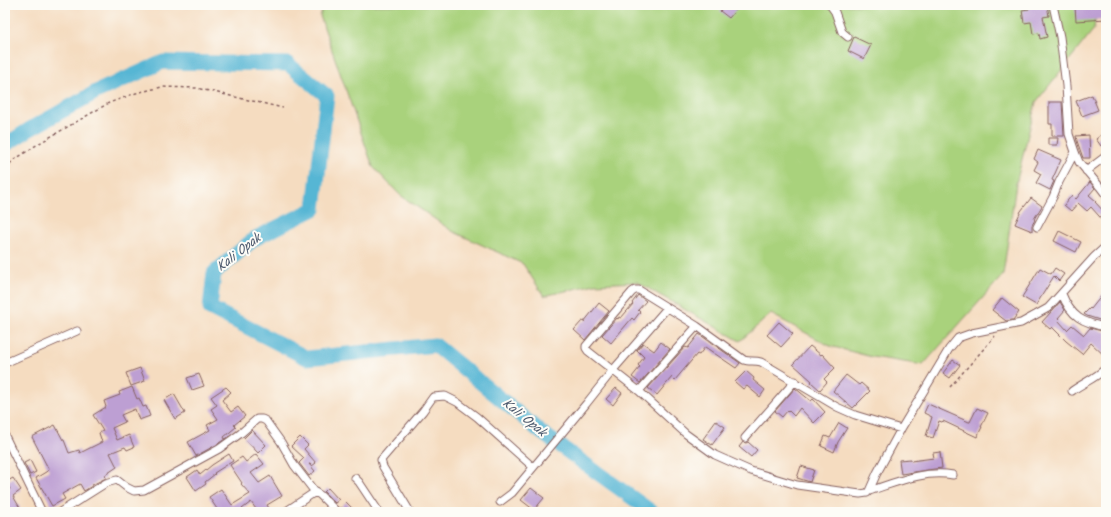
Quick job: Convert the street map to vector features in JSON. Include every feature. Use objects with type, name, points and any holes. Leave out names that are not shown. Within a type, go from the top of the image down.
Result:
[{"type":"street","points":[[830,5],[835,12],[842,32],[848,37]]},
{"type":"street","points":[[1053,5],[1060,37],[1066,86],[1069,134],[1074,152],[1079,162],[1106,195]]},
{"type":"street","points":[[1037,227],[1074,152]]},
{"type":"street","points":[[1086,171],[1106,156]]},
{"type":"street","points":[[869,491],[901,429],[958,338],[972,333],[1003,328],[1021,323],[1048,308],[1094,257],[1106,246]]},
{"type":"street","points":[[901,429],[855,415],[837,407],[762,362],[744,360],[697,326],[639,290],[632,292],[586,346],[588,351],[639,391],[670,421],[699,444],[715,455],[751,471],[797,485],[860,494],[868,493],[869,491],[911,477],[930,473],[944,473],[953,475]]},
{"type":"street","points":[[1062,294],[1074,315],[1090,323],[1106,327]]},
{"type":"street","points":[[500,502],[512,493],[613,370],[667,308]]},
{"type":"street","points":[[639,391],[697,326]]},
{"type":"street","points":[[5,363],[77,331]]},
{"type":"street","points":[[1072,391],[1106,368]]},
{"type":"street","points":[[746,438],[795,381]]},
{"type":"street","points":[[408,512],[409,510],[383,467],[381,460],[424,411],[434,397],[445,396],[457,402],[477,417],[533,467]]},
{"type":"street","points":[[60,512],[106,483],[117,480],[134,491],[144,490],[219,449],[257,419],[262,419],[266,422],[281,442],[294,465],[315,492],[337,512]]},
{"type":"street","points":[[5,436],[42,512]]},
{"type":"street","points":[[354,478],[359,482],[379,512]]},
{"type":"street","points":[[285,512],[315,492]]},
{"type":"path","points":[[5,168],[38,144],[109,103],[136,93],[162,87],[196,88],[283,108]]},
{"type":"path","points":[[950,388],[1003,328]]},
{"type":"green space","points":[[324,5],[1097,5],[1094,29],[1036,102],[1016,184],[1003,275],[923,365],[872,357],[830,346],[771,314],[740,341],[637,282],[595,284],[544,296],[523,264],[452,231],[400,195],[373,167],[320,16]]},
{"type":"building","points":[[725,5],[740,5],[729,18],[720,11]]},
{"type":"building","points":[[1047,5],[1049,16],[1043,17],[1047,37],[1040,39],[1039,33],[1033,34],[1031,22],[1024,23],[1022,10],[1029,9],[1029,7]]},
{"type":"building","points":[[1106,5],[1106,19],[1076,21],[1075,7]]},
{"type":"building","points":[[854,37],[871,45],[864,59],[848,51]]},
{"type":"building","points":[[1092,95],[1098,110],[1082,116],[1076,101]]},
{"type":"building","points":[[1049,102],[1062,102],[1064,136],[1052,136],[1052,124],[1049,124]]},
{"type":"building","points":[[1106,131],[1106,142],[1101,146],[1096,139]]},
{"type":"building","points":[[1089,135],[1090,158],[1083,158],[1076,136]]},
{"type":"building","points":[[1048,138],[1058,138],[1057,145],[1048,145]]},
{"type":"building","points":[[1038,150],[1061,160],[1052,180],[1054,181],[1050,190],[1036,183],[1041,174],[1034,170],[1038,162],[1034,159]]},
{"type":"building","points":[[1090,182],[1095,188],[1089,195],[1096,201],[1095,202],[1106,214],[1106,224],[1091,207],[1087,211],[1078,203],[1071,211],[1064,205],[1072,195],[1076,199]]},
{"type":"building","points":[[1031,198],[1042,206],[1034,219],[1032,231],[1015,224],[1021,211]]},
{"type":"building","points":[[1059,231],[1081,242],[1076,252],[1054,241]]},
{"type":"building","points":[[1040,268],[1051,274],[1055,268],[1064,274],[1059,281],[1054,276],[1036,305],[1022,297]]},
{"type":"building","points":[[1106,290],[1106,322],[1084,314],[1090,308],[1091,309]]},
{"type":"building","points":[[638,295],[646,301],[638,310],[640,312],[634,320],[632,318],[611,343],[602,335],[617,318],[621,318],[633,304],[632,303]]},
{"type":"building","points":[[1002,298],[1019,312],[1013,320],[1006,321],[992,310]]},
{"type":"building","points":[[1060,302],[1065,310],[1058,320],[1067,330],[1072,325],[1084,335],[1090,328],[1106,332],[1106,357],[1091,343],[1082,354],[1052,327],[1050,329],[1042,322]]},
{"type":"building","points":[[599,303],[609,311],[585,340],[574,330],[582,321],[584,322]]},
{"type":"building","points":[[779,322],[793,334],[781,347],[767,335]]},
{"type":"building","points":[[699,334],[740,363],[736,368],[705,347],[699,355],[697,354],[675,380],[672,377],[657,395],[648,388],[685,347],[688,348]]},
{"type":"building","points":[[661,342],[670,349],[640,383],[632,377],[640,367],[638,365],[644,357],[637,350],[643,343],[654,351]]},
{"type":"building","points":[[810,346],[821,355],[822,354],[835,368],[824,379],[827,382],[820,390],[793,364]]},
{"type":"building","points":[[953,360],[960,365],[950,378],[943,373]]},
{"type":"building","points":[[140,368],[145,381],[131,386],[126,373]]},
{"type":"building","points":[[746,371],[754,378],[753,380],[765,390],[760,397],[747,386],[743,389],[735,382]]},
{"type":"building","points":[[199,374],[204,386],[192,390],[187,378]]},
{"type":"building","points":[[846,375],[859,385],[861,383],[870,391],[853,408],[833,391]]},
{"type":"building","points":[[132,387],[137,399],[139,398],[143,407],[146,406],[150,416],[139,420],[135,409],[121,415],[125,422],[112,428],[117,440],[129,435],[134,447],[127,450],[125,447],[110,453],[117,467],[105,475],[106,478],[84,491],[80,484],[62,494],[65,499],[52,506],[36,478],[49,470],[32,437],[55,425],[64,440],[69,453],[79,450],[80,453],[102,442],[99,433],[103,431],[93,415],[106,407],[104,401],[120,395],[119,392]]},
{"type":"building","points":[[226,387],[231,392],[222,400],[231,412],[238,407],[245,416],[234,425],[236,427],[224,437],[225,439],[196,456],[188,442],[210,430],[207,425],[218,419],[211,409],[217,405],[211,397]]},
{"type":"building","points":[[616,388],[622,393],[613,405],[606,399]]},
{"type":"building","points":[[795,388],[811,401],[813,399],[825,412],[814,423],[800,408],[794,416],[788,410],[782,417],[775,411]]},
{"type":"building","points":[[174,394],[185,413],[175,419],[164,400]]},
{"type":"building","points":[[928,404],[969,422],[977,408],[988,413],[977,437],[943,421],[939,421],[933,438],[926,436],[932,417],[924,413]]},
{"type":"building","points":[[716,421],[725,427],[712,445],[703,439]]},
{"type":"building","points":[[839,423],[847,428],[838,442],[834,452],[821,446],[825,436],[830,438]]},
{"type":"building","points":[[252,430],[266,445],[258,453],[244,438]]},
{"type":"building","points":[[300,437],[308,445],[304,449],[316,463],[312,466],[309,464],[315,471],[309,476],[299,463],[304,458],[291,446]]},
{"type":"building","points":[[743,442],[748,442],[757,450],[751,457],[739,447]]},
{"type":"building","points":[[940,452],[942,468],[901,474],[899,460],[911,459],[911,461],[934,458],[933,453]]},
{"type":"building","points":[[229,454],[233,461],[214,473],[215,474],[205,482],[206,484],[196,491],[187,477],[197,470],[200,475]]},
{"type":"building","points":[[256,454],[264,464],[251,473],[259,483],[270,476],[282,496],[267,505],[271,512],[258,512],[251,502],[238,512],[219,512],[209,497],[221,489],[232,505],[250,494],[241,484],[242,483],[230,465],[242,457],[246,462]]},
{"type":"building","points":[[30,460],[36,472],[30,475],[24,463]]},
{"type":"building","points":[[801,466],[814,470],[810,482],[797,478]]},
{"type":"building","points":[[13,478],[21,490],[13,496],[20,508],[14,512],[11,512],[9,509],[5,512],[5,492],[10,489],[6,482]]},
{"type":"building","points":[[328,488],[339,500],[335,503],[324,492]]},
{"type":"building","points":[[531,488],[544,498],[534,510],[521,500]]},
{"type":"building","points":[[346,502],[356,512],[346,512],[341,507]]},
{"type":"waterway","name":"Kali Opak","points":[[5,145],[30,129],[98,91],[163,62],[288,64],[327,96],[314,209],[254,239],[214,273],[210,308],[307,358],[435,345],[542,433],[652,512]]}]
